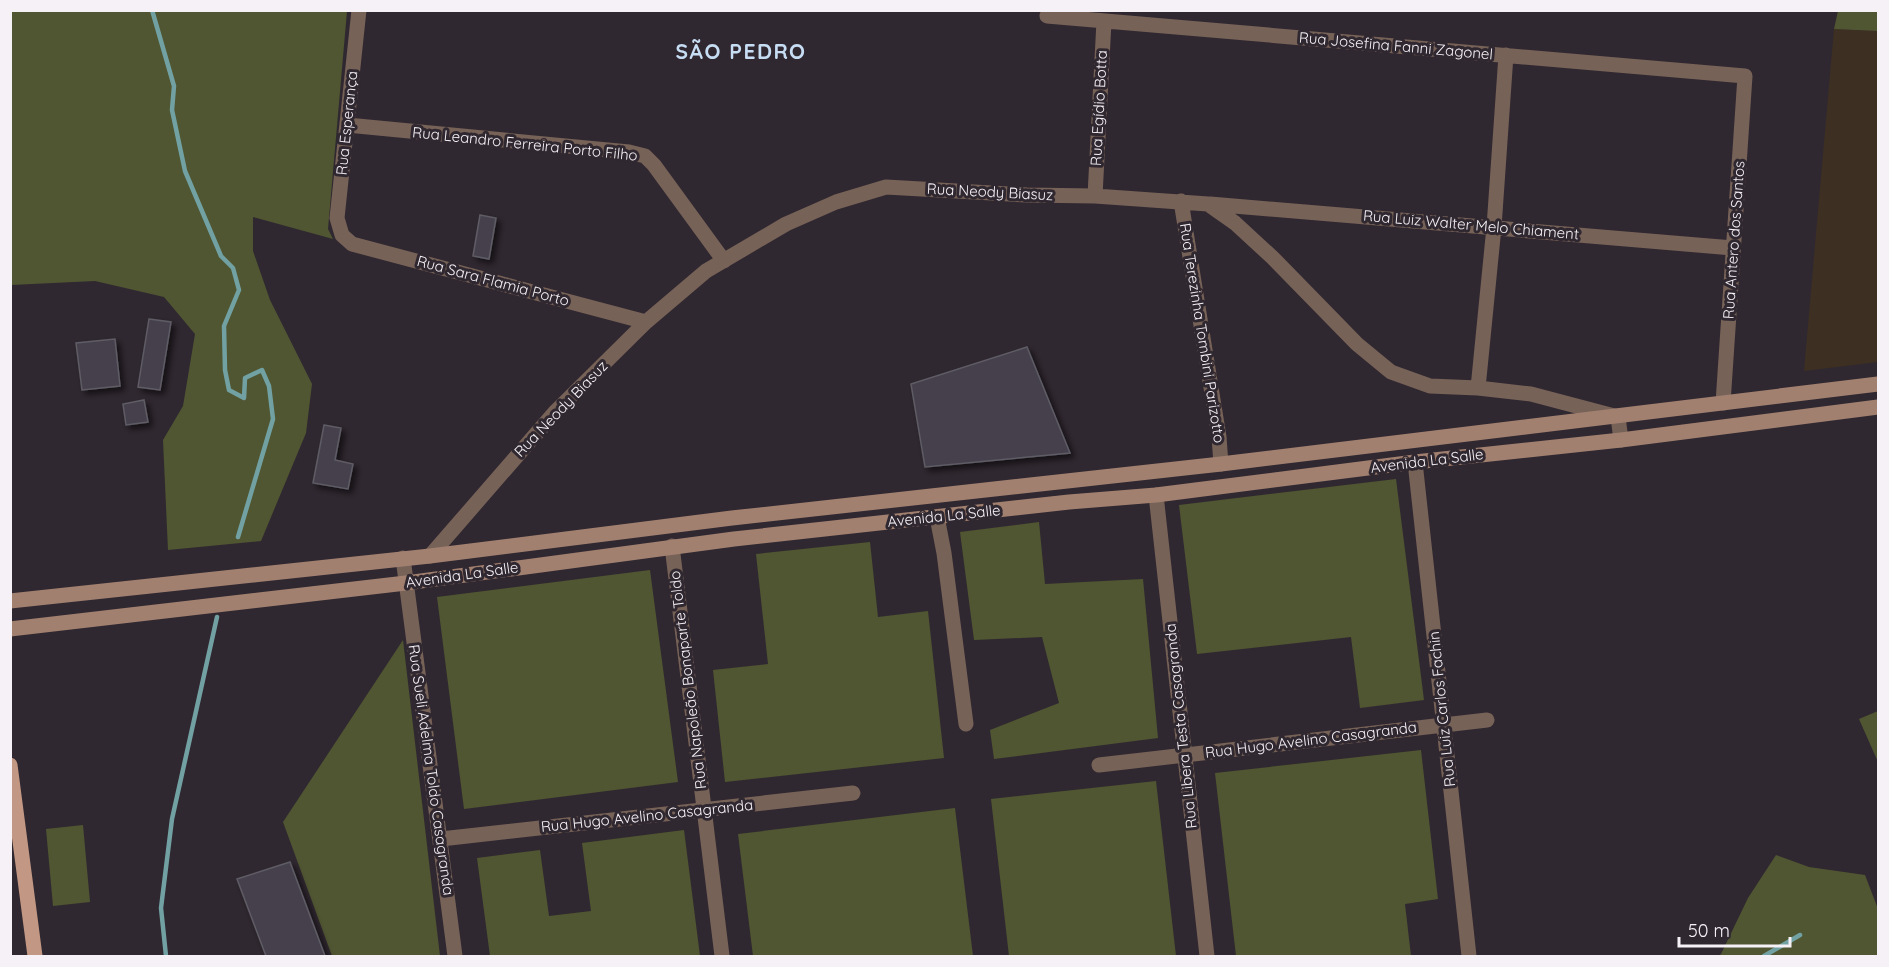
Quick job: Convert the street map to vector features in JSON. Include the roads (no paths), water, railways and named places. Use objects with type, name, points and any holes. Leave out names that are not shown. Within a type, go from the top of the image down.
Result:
[{"type":"main road","name":"Avenida La Salle","points":[[10,601],[430,556],[732,518],[1221,464],[1878,384]]},
{"type":"main road","name":"Avenida La Salle","points":[[10,629],[406,583],[672,546],[1069,502],[1156,495],[1878,407]]},
{"type":"main road","points":[[1067,481],[1069,502]]},
{"type":"main road","points":[[732,518],[734,539]]},
{"type":"main road","points":[[10,765],[35,957]]},
{"type":"street","name":"Rua Esperança","points":[[342,235],[338,218],[359,10]]},
{"type":"street","name":"Rua Josefina Fanni Zagonel","points":[[1047,16],[1744,76]]},
{"type":"street","name":"Rua Egídio Botta","points":[[1095,196],[1104,21]]},
{"type":"street","points":[[1478,388],[1494,227],[1506,56]]},
{"type":"street","name":"Rua Antero dos Santos","points":[[1723,403],[1744,76]]},
{"type":"street","name":"Rua Leandro Ferreira Porto Filho","points":[[347,124],[629,152],[645,156],[661,174],[723,261]]},
{"type":"street","name":"Rua Neody Biasuz","points":[[430,556],[556,411],[646,322],[706,271],[786,224],[836,202],[886,188],[1095,196],[1208,204],[1235,223],[1273,258],[1357,344],[1391,372],[1430,386],[1531,394],[1618,417]]},
{"type":"street","name":"Rua Terezinha Tombini Parizotto","points":[[1181,201],[1219,437],[1221,464]]},
{"type":"street","name":"Rua Luiz Walter Melo Chiament","points":[[1208,204],[1733,248]]},
{"type":"street","name":"Rua Sara Flamia Porto","points":[[342,235],[352,244],[646,322]]},
{"type":"street","points":[[1618,417],[1621,440]]},
{"type":"street","name":"Rua Luiz Carlos Fachin","points":[[1415,462],[1469,957]]},
{"type":"street","name":"Rua Libera Testa Casagranda","points":[[1156,495],[1207,957]]},
{"type":"street","points":[[938,517],[966,724]]},
{"type":"street","name":"Rua Napoleão Bonaparte Toldo","points":[[672,546],[722,957]]},
{"type":"street","name":"Rua Sueli Adelma Toldo Casagranda","points":[[403,558],[455,957]]},
{"type":"street","name":"Rua Hugo Avelino Casagranda","points":[[1099,765],[1486,720]]},
{"type":"street","name":"Rua Hugo Avelino Casagranda","points":[[441,839],[853,793]]},
{"type":"waterway","points":[[152,10],[174,86],[172,110],[185,171],[221,256],[233,268],[239,290],[224,326],[225,370],[229,390],[244,398],[245,378],[262,370],[269,386],[273,419],[238,537]]},
{"type":"waterway","points":[[166,956],[161,908],[172,819],[217,617]]},
{"type":"waterway","points":[[1764,956],[1800,935]]},
{"type":"district","name":"SÃO PEDRO","points":[[741,52]]}]
